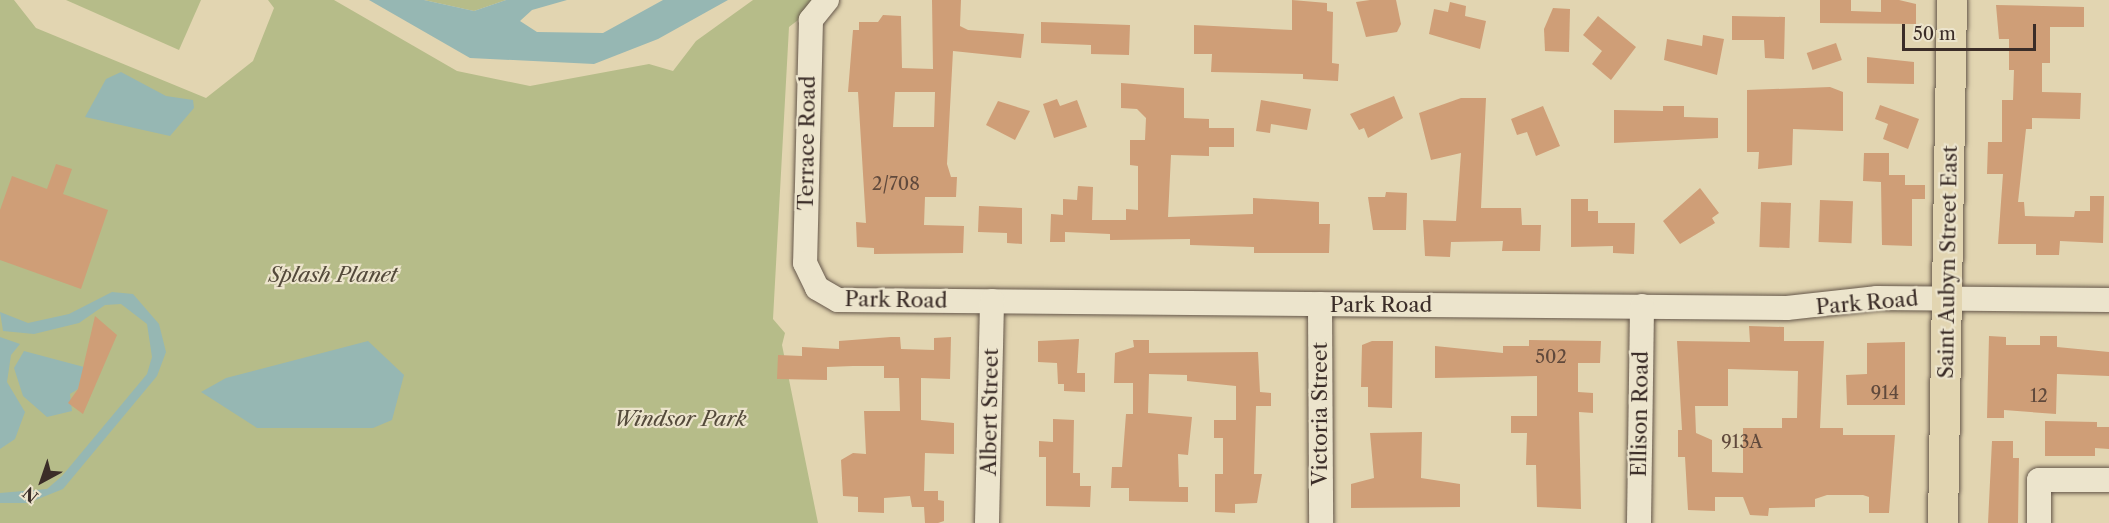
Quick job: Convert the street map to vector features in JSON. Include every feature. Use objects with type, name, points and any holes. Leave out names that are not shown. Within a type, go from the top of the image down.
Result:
[{"type":"main road","name":"Saint Aubyn Street East","points":[[1943,523],[1952,0]]},
{"type":"street","name":"Terrace Road","points":[[817,288],[805,262],[809,38],[811,20],[827,0]]},
{"type":"street","name":"Park Road","points":[[817,288],[838,300],[1810,308],[1876,298],[2109,300]]},
{"type":"street","name":"Albert Street","points":[[987,523],[992,301]]},
{"type":"street","name":"Victoria Street","points":[[1320,304],[1321,523]]},
{"type":"street","name":"Ellison Road","points":[[1639,523],[1641,306]]},
{"type":"street","points":[[2039,523],[2039,480],[2109,480]]},
{"type":"green space","name":"Splash Planet","points":[[0,0],[14,0],[36,28],[206,98],[253,61],[274,8],[268,0],[334,0],[457,71],[530,86],[649,64],[673,71],[696,41],[753,0],[824,0],[789,27],[773,319],[785,333],[782,345],[818,523],[0,523]]},
{"type":"green space","points":[[66,0],[201,0],[179,50]]},
{"type":"green space","points":[[424,0],[506,0],[474,11]]},
{"type":"water","points":[[369,0],[424,0],[474,11],[506,0],[567,0],[532,10],[520,21],[537,32],[603,33],[663,0],[728,0],[658,39],[594,64],[470,58]]},
{"type":"water","points":[[121,72],[166,96],[193,100],[194,108],[170,136],[85,117],[106,79]]},
{"type":"water","points":[[112,292],[133,294],[159,324],[166,352],[157,376],[63,489],[28,503],[0,503],[0,493],[47,489],[62,476],[147,374],[152,357],[147,324],[121,304],[105,305],[79,323],[34,334],[3,331],[0,312],[28,323],[69,314]]},
{"type":"water","points":[[0,337],[20,344],[11,355],[7,382],[25,412],[15,439],[0,449]]},
{"type":"water","points":[[368,341],[404,375],[392,420],[373,428],[257,428],[201,392],[226,378]]},
{"type":"water","points":[[24,351],[84,367],[78,389],[70,394],[72,411],[47,417],[23,396],[14,368]]},
{"type":"building","points":[[932,0],[961,0],[960,26],[968,30],[1024,34],[1021,58],[953,51],[947,164],[951,177],[957,177],[956,197],[925,197],[924,225],[964,226],[963,253],[874,254],[874,248],[857,247],[856,222],[866,223],[858,92],[848,92],[853,30],[859,30],[859,22],[878,22],[883,15],[901,16],[902,68],[933,69]],"holes":[[[895,92],[935,92],[934,127],[893,127]]]},
{"type":"building","points":[[1292,0],[1327,3],[1327,11],[1333,12],[1332,63],[1339,64],[1338,81],[1303,79],[1303,74],[1211,72],[1212,54],[1194,54],[1194,25],[1292,30]]},
{"type":"building","points":[[1396,0],[1401,24],[1397,32],[1366,37],[1356,2]]},
{"type":"building","points":[[1820,0],[1851,0],[1851,11],[1881,12],[1881,0],[1899,0],[1916,4],[1916,24],[1820,23]]},
{"type":"building","points":[[1450,2],[1466,6],[1465,16],[1486,21],[1480,49],[1429,34],[1434,9],[1448,12]]},
{"type":"building","points":[[1996,5],[2084,7],[2084,27],[2050,27],[2050,63],[2042,63],[2042,92],[2081,93],[2080,119],[2032,118],[2032,129],[2026,129],[2018,202],[2024,202],[2025,216],[2074,217],[2075,211],[2090,211],[2090,196],[2104,196],[2103,243],[2060,241],[2059,255],[2036,255],[2036,244],[1998,244],[2003,174],[1987,174],[1988,142],[2002,142],[2002,100],[2013,100],[2014,70],[2009,70],[2009,39],[1999,39]]},
{"type":"building","points":[[1553,8],[1570,9],[1569,52],[1545,51],[1544,29]]},
{"type":"building","points":[[1598,16],[1636,47],[1611,80],[1592,64],[1602,51],[1583,35]]},
{"type":"building","points":[[1732,16],[1785,17],[1784,59],[1765,58],[1764,40],[1732,40]]},
{"type":"building","points":[[1041,22],[1130,25],[1129,55],[1091,54],[1091,45],[1041,43]]},
{"type":"building","points":[[1703,35],[1724,39],[1717,75],[1664,60],[1667,39],[1702,46]]},
{"type":"building","points":[[1836,43],[1842,60],[1813,70],[1807,53]]},
{"type":"building","points":[[1867,57],[1914,62],[1914,84],[1867,83]]},
{"type":"building","points":[[1121,83],[1184,88],[1184,118],[1209,119],[1209,128],[1234,128],[1234,147],[1209,147],[1209,156],[1171,155],[1168,217],[1253,214],[1253,198],[1319,202],[1319,224],[1330,224],[1329,253],[1254,253],[1254,247],[1190,245],[1190,239],[1110,240],[1110,234],[1065,232],[1065,242],[1050,242],[1051,214],[1063,215],[1063,199],[1077,200],[1078,186],[1093,187],[1092,220],[1126,220],[1126,209],[1138,210],[1138,166],[1130,165],[1130,140],[1145,140],[1146,118],[1137,109],[1121,108]]},
{"type":"building","points":[[1830,87],[1843,92],[1843,131],[1793,129],[1792,165],[1758,169],[1759,152],[1747,152],[1747,90]]},
{"type":"building","points":[[1394,96],[1403,118],[1368,138],[1364,128],[1359,130],[1350,114]]},
{"type":"building","points":[[1461,98],[1486,98],[1481,208],[1521,208],[1522,225],[1541,225],[1540,251],[1502,251],[1503,241],[1451,242],[1450,257],[1425,256],[1423,220],[1456,221],[1461,153],[1431,160],[1419,113]]},
{"type":"building","points":[[1057,99],[1060,106],[1077,100],[1087,127],[1054,138],[1043,104]]},
{"type":"building","points":[[1261,100],[1311,109],[1307,130],[1271,124],[1270,133],[1256,131]]},
{"type":"building","points":[[998,101],[1030,111],[1015,140],[986,125]]},
{"type":"building","points":[[1880,105],[1919,119],[1908,149],[1883,139],[1888,124],[1875,119]]},
{"type":"building","points":[[1543,106],[1560,146],[1536,156],[1527,132],[1517,135],[1511,119]]},
{"type":"building","points":[[1663,106],[1684,106],[1684,117],[1718,118],[1718,138],[1614,143],[1614,110],[1663,111]]},
{"type":"building","points":[[1864,153],[1889,153],[1889,175],[1905,175],[1905,185],[1925,185],[1925,199],[1912,199],[1912,246],[1882,245],[1881,182],[1863,181]]},
{"type":"building","points":[[56,164],[72,169],[63,194],[108,210],[81,289],[0,260],[0,210],[12,176],[47,189]]},
{"type":"building","points":[[1700,188],[1719,213],[1712,218],[1715,223],[1680,244],[1663,221]]},
{"type":"building","points":[[1386,192],[1407,193],[1406,230],[1373,230],[1368,197],[1385,197]]},
{"type":"building","points":[[1571,199],[1588,199],[1588,211],[1598,211],[1598,223],[1635,223],[1634,254],[1613,253],[1613,246],[1571,247]]},
{"type":"building","points":[[1820,200],[1853,201],[1852,243],[1819,242]]},
{"type":"building","points":[[1761,202],[1791,203],[1789,248],[1759,247]]},
{"type":"building","points":[[979,206],[1022,208],[1022,244],[1007,243],[1007,233],[978,232]]},
{"type":"building","points":[[95,316],[117,335],[83,414],[68,403],[78,389]]},
{"type":"building","points":[[1749,326],[1784,327],[1784,341],[1824,341],[1820,428],[1843,428],[1843,435],[1895,435],[1889,513],[1869,513],[1869,497],[1863,495],[1827,495],[1815,499],[1815,507],[1769,508],[1768,516],[1750,515],[1743,497],[1715,497],[1715,511],[1688,510],[1685,457],[1678,457],[1678,430],[1682,430],[1677,341],[1750,342]],"holes":[[[1728,369],[1798,371],[1797,418],[1782,418],[1782,428],[1743,428],[1743,473],[1712,472],[1712,440],[1696,433],[1695,406],[1728,406]]]},
{"type":"building","points":[[1989,336],[2006,337],[2006,345],[2040,345],[2040,336],[2057,336],[2057,347],[2109,352],[2109,376],[2057,374],[2056,414],[2004,410],[2004,418],[1987,418]]},
{"type":"building","points":[[900,337],[901,349],[934,350],[934,338],[951,337],[950,379],[921,378],[921,420],[954,423],[954,454],[925,453],[924,491],[938,491],[938,500],[944,501],[944,521],[938,523],[925,523],[924,507],[912,507],[910,496],[884,498],[884,513],[858,512],[858,497],[843,496],[841,460],[853,453],[866,454],[864,411],[900,411],[899,378],[884,378],[884,366],[853,366],[827,367],[827,380],[777,379],[778,355],[802,356],[802,347],[839,349],[839,341]]},
{"type":"building","points":[[1079,339],[1077,373],[1085,373],[1085,392],[1064,391],[1064,384],[1058,384],[1057,363],[1038,362],[1038,341]]},
{"type":"building","points":[[1133,340],[1149,340],[1149,353],[1258,352],[1260,392],[1271,393],[1271,406],[1256,406],[1254,474],[1262,474],[1257,503],[1235,504],[1235,513],[1215,512],[1215,474],[1223,474],[1223,438],[1214,438],[1214,420],[1236,420],[1236,386],[1187,381],[1187,375],[1149,374],[1148,413],[1192,417],[1188,455],[1178,454],[1179,487],[1188,487],[1188,502],[1129,501],[1129,488],[1111,488],[1112,467],[1122,467],[1126,414],[1133,414],[1133,383],[1114,383],[1115,353],[1134,347]]},
{"type":"building","points":[[1529,340],[1601,341],[1600,363],[1578,363],[1578,392],[1593,393],[1593,413],[1579,412],[1581,509],[1537,507],[1536,465],[1526,465],[1527,433],[1511,433],[1511,416],[1537,416],[1537,376],[1435,378],[1435,346],[1503,353],[1503,346],[1529,346]]},
{"type":"building","points":[[1372,341],[1393,341],[1392,408],[1368,407],[1368,387],[1361,387],[1362,345]]},
{"type":"building","points":[[1905,342],[1905,405],[1847,405],[1846,375],[1867,374],[1867,343]]},
{"type":"building","points":[[1053,419],[1074,420],[1073,473],[1080,473],[1080,486],[1091,486],[1090,507],[1046,506],[1046,457],[1039,457],[1039,441],[1053,442]]},
{"type":"building","points":[[2045,421],[2097,422],[2097,427],[2109,427],[2109,449],[2095,448],[2095,456],[2045,456]]},
{"type":"building","points":[[1422,432],[1421,478],[1460,484],[1460,507],[1351,508],[1351,484],[1374,478],[1370,433]]},
{"type":"building","points":[[1992,441],[2013,441],[2013,458],[2019,458],[2018,523],[1988,523]]},
{"type":"park label","name":"Windsor Park","points":[[680,419]]}]
